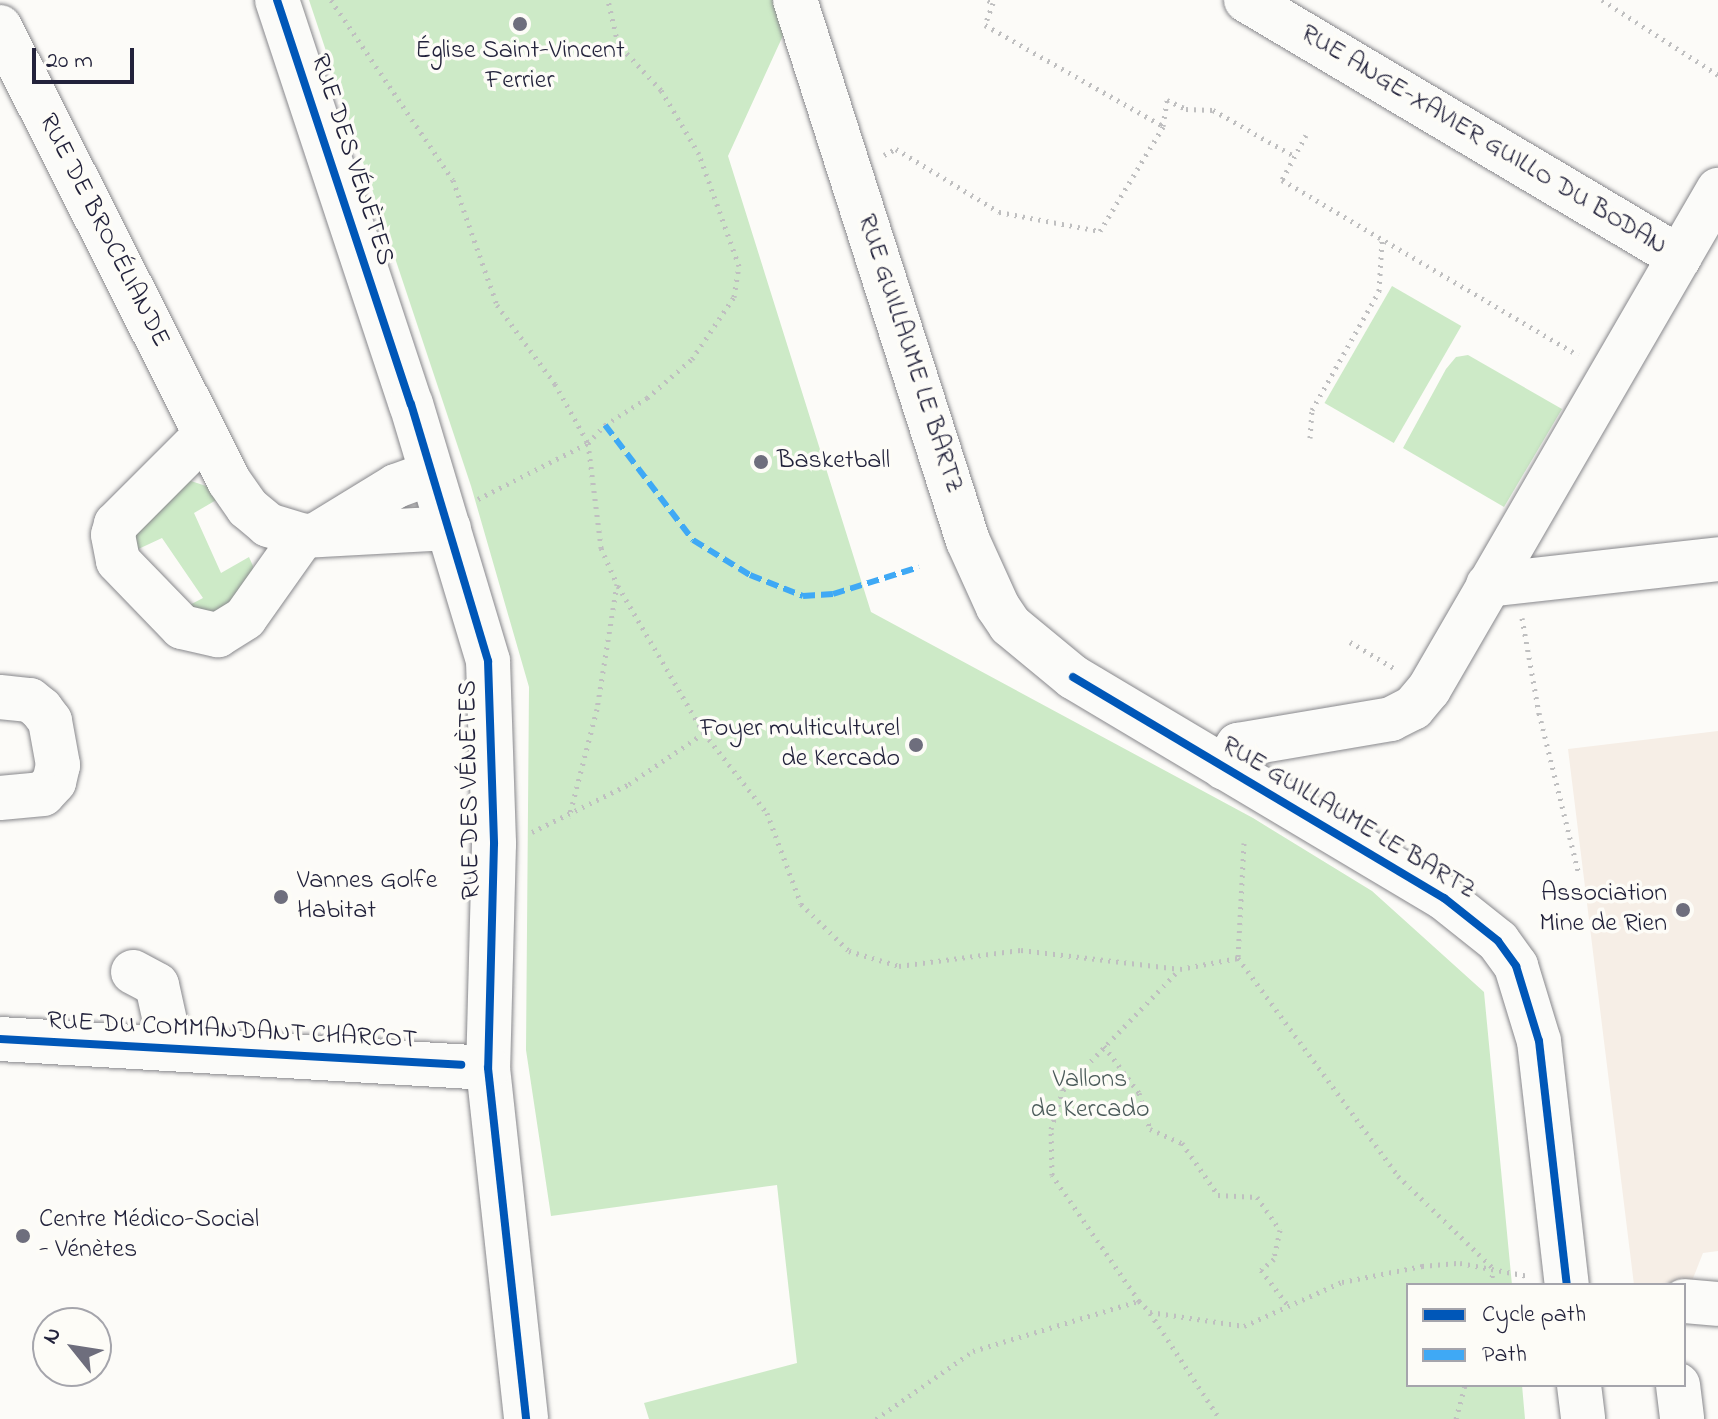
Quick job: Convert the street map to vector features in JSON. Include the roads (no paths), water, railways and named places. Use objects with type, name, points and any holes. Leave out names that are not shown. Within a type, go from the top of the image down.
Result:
[{"type":"street","name":"RUE DES VÉNÈTES","points":[[277,0],[441,502],[488,661],[494,844],[488,1068],[526,1419]]},
{"type":"street","name":"RUE GUILLAUME LE BARTZ","points":[[795,0],[810,59],[829,97],[968,541],[998,607],[1018,634],[1073,677],[1472,916],[1516,966],[1539,1041],[1567,1283]]},
{"type":"street","name":"RUE GUILLAUME LE BARTZ","points":[[829,97],[824,39],[830,0]]},
{"type":"street","name":"RUE ANGE-XAVIER GUILLO DU BODAN","points":[[1246,0],[1679,257]]},
{"type":"street","name":"RUE DE BROCÉLIANDE","points":[[0,27],[205,435],[248,508],[268,525],[310,535],[441,502]]},
{"type":"street","points":[[1224,768],[1238,745],[1391,719],[1413,708],[1502,584],[1611,374],[1718,190]]},
{"type":"street","points":[[205,435],[116,524],[113,535],[118,561],[182,627],[218,635],[245,618],[310,535],[396,486],[441,502]]},
{"type":"street","points":[[1502,584],[1718,559]]},
{"type":"street","points":[[0,697],[30,700],[41,709],[50,721],[58,765],[54,782],[43,794],[0,798]]},
{"type":"street","points":[[133,972],[157,985],[166,1008],[171,1048]]},
{"type":"street","name":"RUE DU COMMANDANT CHARCOT","points":[[0,1039],[488,1068]]},
{"type":"street","points":[[1579,1387],[1583,1419]]},
{"type":"street","points":[[1678,1387],[1682,1419]]},
{"type":"place","name":"Église Saint-Vincent Ferrier","points":[[520,24]]},
{"type":"place","name":"Basketball","points":[[761,462]]},
{"type":"place","name":"Foyer multiculturel de Kercado","points":[[916,745]]},
{"type":"place","name":"Vannes Golfe Habitat","points":[[281,897]]},
{"type":"place","name":"Association Mine de Rien","points":[[1683,910]]},
{"type":"place","name":"Centre Médico-Social - Vénètes","points":[[23,1236]]},
{"type":"park label","name":"Vallons de Kercado","points":[[1090,1096]]}]
